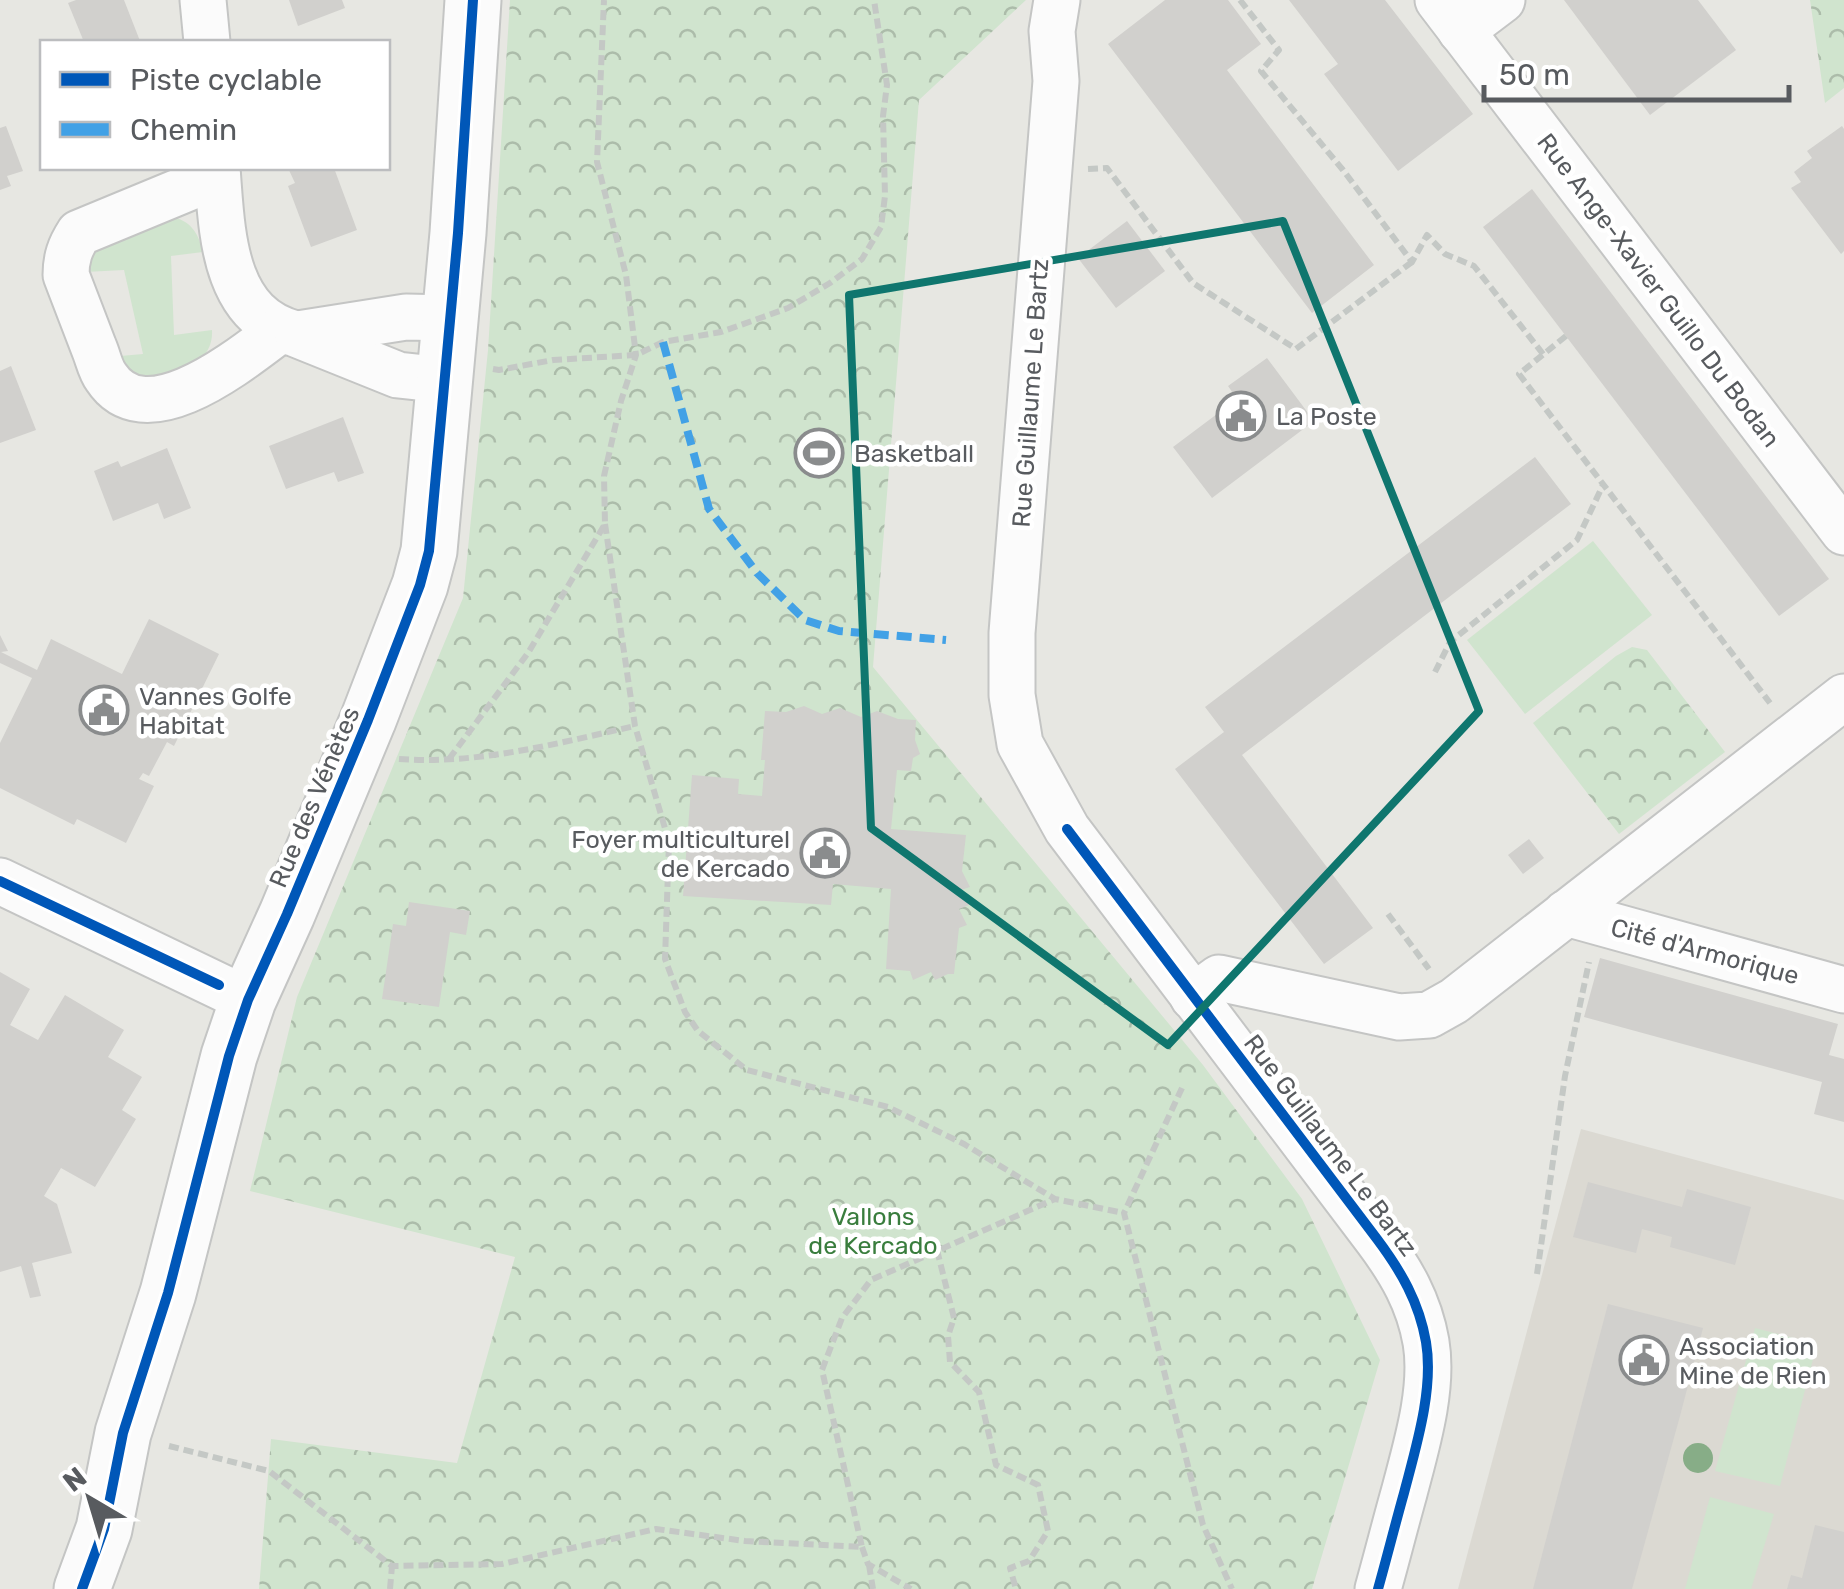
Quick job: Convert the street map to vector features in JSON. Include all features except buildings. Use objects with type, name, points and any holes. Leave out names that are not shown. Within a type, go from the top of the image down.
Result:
[{"type":"street","points":[[203,0],[207,40]]},
{"type":"street","name":"Rue des Vénètes","points":[[82,1589],[104,1528],[124,1432],[168,1293],[229,1056],[248,1000],[354,755],[420,585],[429,551],[458,233],[473,0]]},
{"type":"street","name":"Rue Guillaume Le Bartz","points":[[1057,0],[1052,31],[1056,81],[1012,632],[1011,684],[1020,744],[1068,830],[1401,1271],[1418,1310],[1427,1346],[1426,1389],[1418,1438],[1378,1589]]},
{"type":"street","name":"Rue Guillaume Le Bartz","points":[[1056,81],[1083,0]]},
{"type":"street","points":[[1450,16],[1502,0]]},
{"type":"street","name":"Rue Ange-Xavier Guillo Du Bodan","points":[[1450,16],[1844,532]]},
{"type":"street","points":[[288,332],[261,318],[232,275],[223,237],[217,172],[80,234],[71,245],[66,275],[106,377],[124,394],[142,401],[180,395],[288,332],[406,317],[448,354],[426,378],[398,374],[288,332]]},
{"type":"street","points":[[1193,997],[1219,978],[1399,1017],[1428,1015],[1582,917],[1844,697]]},
{"type":"street","points":[[0,881],[248,1000]]},
{"type":"street","name":"Cité d'Armorique","points":[[1582,917],[1844,990]]},
{"type":"path","points":[[604,0],[597,162],[626,275],[636,355],[620,401],[604,476],[606,524],[635,726],[668,842],[665,958],[685,1012],[698,1031],[747,1070],[888,1107],[964,1144],[1055,1199],[1124,1213]]},
{"type":"path","points":[[448,354],[499,370],[554,360],[636,355],[663,342],[721,332],[788,308],[862,259],[882,227],[885,196],[883,116],[887,85],[874,0]]},
{"type":"path","points":[[1240,0],[1279,50],[1261,70],[1344,170],[1412,262]]},
{"type":"path","points":[[1047,172],[1106,168],[1193,283],[1296,349],[1412,262],[1427,235],[1445,254],[1474,266],[1543,354]]},
{"type":"path","points":[[1566,336],[1519,374],[1795,735]]},
{"type":"path","points":[[1434,672],[1450,642],[1577,540],[1603,485]]},
{"type":"path","points":[[449,759],[528,653],[606,524]]},
{"type":"path","points":[[354,755],[431,761],[530,750],[635,726]]},
{"type":"path","points":[[1388,914],[1454,1002]]},
{"type":"path","points":[[1536,1274],[1565,1076],[1582,917]]},
{"type":"path","points":[[1182,1088],[1124,1213],[1203,1524],[1232,1589]]},
{"type":"path","points":[[873,1589],[822,1370],[842,1318],[871,1280],[1055,1199]]},
{"type":"path","points":[[936,1250],[954,1318],[948,1336],[950,1362],[979,1392],[996,1465],[1038,1485],[1048,1531],[1029,1561],[1010,1568],[1016,1589]]},
{"type":"path","points":[[124,1432],[269,1471],[392,1566],[502,1564],[656,1528],[745,1541],[862,1547]]},
{"type":"path","points":[[868,1564],[910,1589]]},
{"type":"path","points":[[390,1589],[392,1566]]},
{"type":"highlighted area","points":[[1283,221],[1479,711],[1168,1045],[871,828],[849,295]]},
{"type":"shaded area","points":[[1581,1129],[1844,1200],[1844,1589],[1458,1589]]},
{"type":"green space","name":"Vallons de Kercado","points":[[510,0],[1026,0],[919,100],[873,667],[1203,1065],[1302,1199],[1380,1360],[1312,1589],[259,1589],[271,1439],[457,1463],[515,1257],[250,1191],[297,997],[463,598],[488,350]]},
{"type":"green space","points":[[1810,0],[1844,0],[1844,88],[1825,103]]},
{"type":"green space","points":[[170,216],[193,228],[203,252],[171,256],[174,335],[212,330],[211,343],[206,353],[188,368],[140,381],[109,357],[143,354],[124,270],[85,272],[89,248]]},
{"type":"green space","points":[[1593,541],[1652,615],[1525,714],[1467,640]]},
{"type":"green space","points":[[1632,647],[1647,650],[1725,752],[1619,834],[1533,723]]},
{"type":"green space","points":[[1755,1328],[1817,1344],[1780,1486],[1715,1471]]},
{"type":"green space","points":[[1710,1497],[1774,1514],[1751,1589],[1685,1589]]},
{"type":"marked path","points":[[663,342],[709,509],[757,573],[805,620],[839,631],[946,640]]},
{"type":"cycle path","points":[[82,1589],[104,1529],[123,1433],[168,1293],[229,1056],[248,1000],[368,720],[420,585],[429,551],[458,233],[473,0]]},
{"type":"cycle path","points":[[1067,829],[1377,1239],[1414,1300],[1426,1342],[1426,1398],[1378,1589]]},
{"type":"cycle path","points":[[0,881],[219,985]]},
{"type":"place","name":"La Poste","points":[[1241,416]]},
{"type":"place","name":"Basketball","points":[[819,453]]},
{"type":"place","name":"Vannes Golfe Habitat","points":[[104,710]]},
{"type":"place","name":"Foyer multiculturel de Kercado","points":[[825,853]]},
{"type":"place","name":"Association Mine de Rien","points":[[1644,1360]]}]
